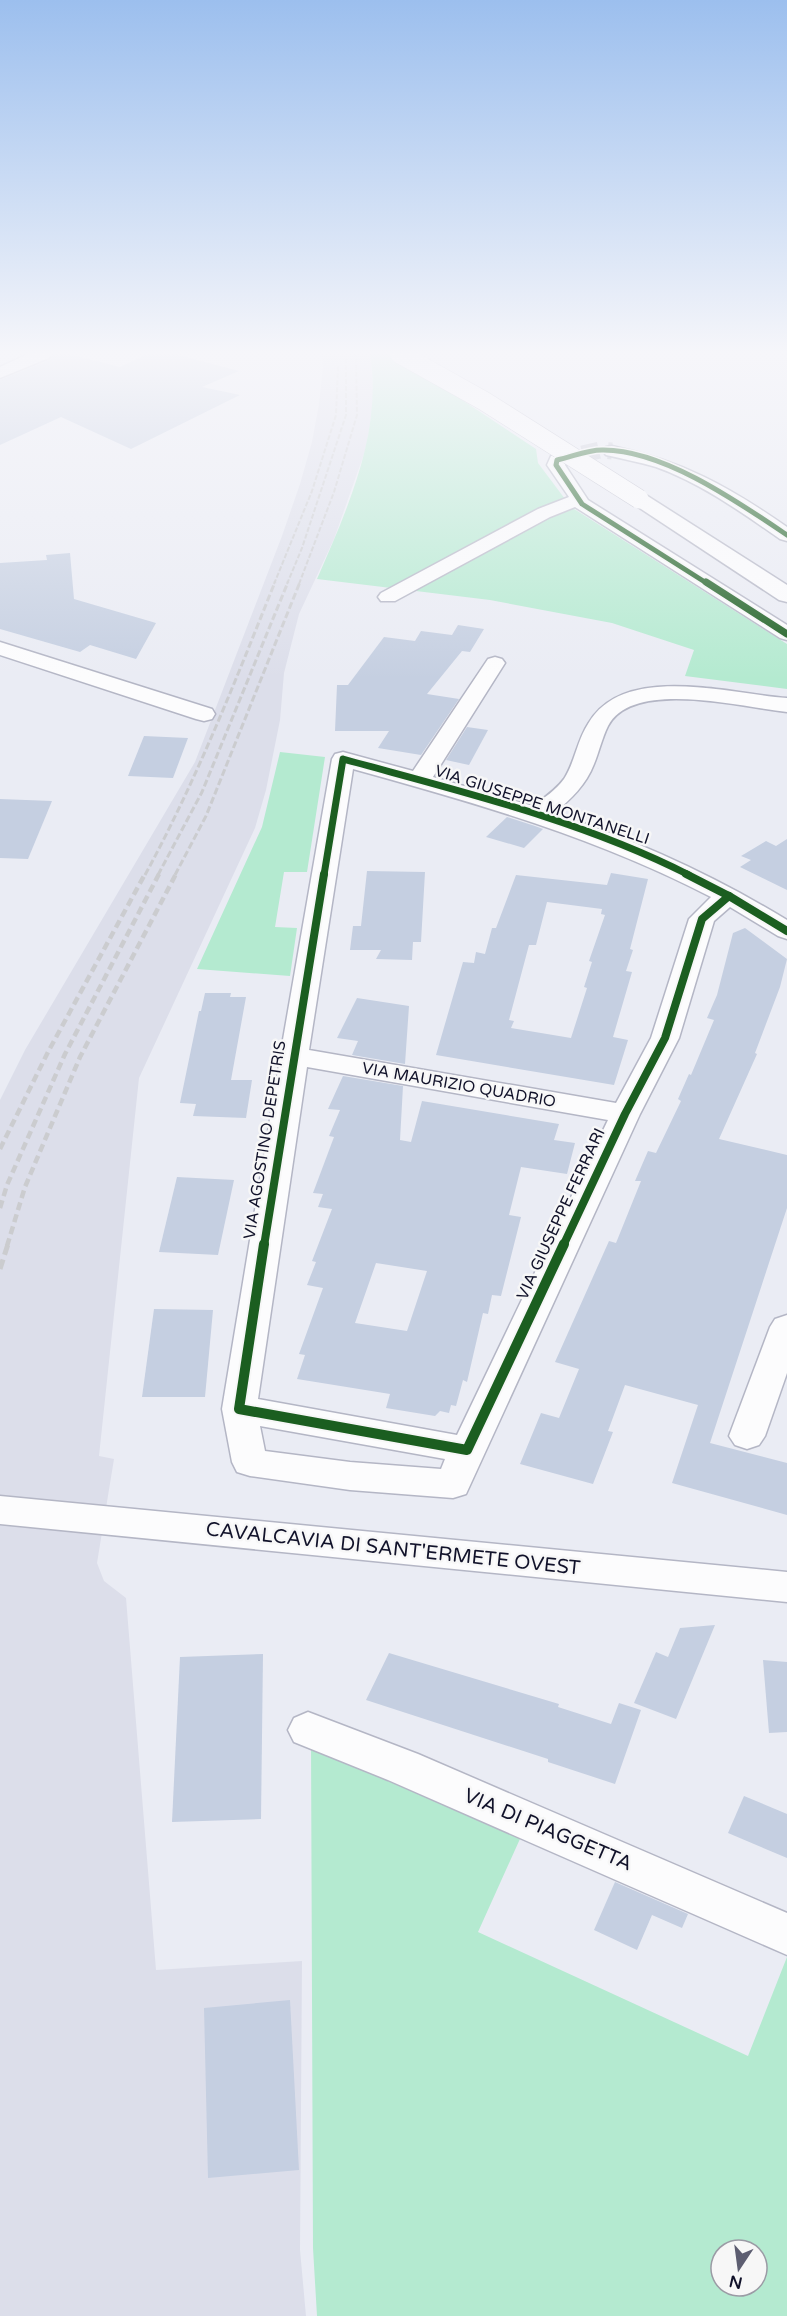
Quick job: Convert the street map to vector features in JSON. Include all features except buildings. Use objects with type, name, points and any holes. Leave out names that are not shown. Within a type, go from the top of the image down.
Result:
[{"type":"main road","points":[[590,462],[787,577]]},
{"type":"main road","points":[[598,462],[787,595]]},
{"type":"street","points":[[557,462],[556,465],[578,500],[615,527],[787,634]]},
{"type":"street","points":[[657,462],[689,473],[716,487],[783,528]]},
{"type":"street","points":[[388,597],[544,513],[578,500]]},
{"type":"street","points":[[0,648],[204,714]]},
{"type":"street","points":[[419,780],[495,663]]},
{"type":"street","points":[[537,816],[574,781],[601,718],[623,701],[636,696],[668,693],[787,705]]},
{"type":"street","name":"VIA GIUSEPPE MONTANELLI","points":[[343,759],[537,816],[664,862],[730,895],[787,931]]},
{"type":"street","name":"VIA AGOSTINO DEPETRIS","points":[[239,1409],[292,1056],[308,980],[343,759]]},
{"type":"street","name":"VIA GIUSEPPE FERRARI","points":[[239,1409],[250,1462],[350,1476],[453,1484],[625,1114],[669,1028],[702,919],[730,895]]},
{"type":"street","name":"VIA MAURIZIO QUADRIO","points":[[292,1056],[625,1114]]},
{"type":"street","points":[[747,1436],[787,1327]]},
{"type":"street","points":[[239,1409],[467,1450]]},
{"type":"street","name":"CAVALCAVIA DI SANT'ERMETE OVEST","points":[[0,1510],[787,1587]]},
{"type":"street","name":"VIA DI PIAGGETTA","points":[[308,1730],[403,1767],[787,1934]]},
{"type":"shaded area","points":[[306,462],[361,462],[334,539],[299,614],[284,673],[280,720],[266,790],[255,828],[139,1078],[99,1456],[114,1459],[97,1563],[104,1581],[126,1598],[156,1970],[302,1961],[300,2250],[306,2316],[0,2316],[0,1100],[25,1050],[195,762]]},
{"type":"green space","points":[[362,462],[538,462],[571,507],[787,644],[787,689],[685,676],[694,650],[612,623],[490,600],[317,579],[340,526]]},
{"type":"green space","points":[[280,752],[325,757],[307,872],[284,872],[275,927],[297,928],[290,976],[197,969],[262,827]]},
{"type":"green space","points":[[311,1741],[524,1830],[478,1932],[748,2056],[787,1957],[787,2316],[317,2316],[313,2248]]},
{"type":"railway","points":[[274,584],[312,491],[321,462]]},
{"type":"railway","points":[[287,584],[302,548],[330,462]]},
{"type":"railway","points":[[299,584],[343,462]]},
{"type":"railway","points":[[145,875],[198,767],[275,582]]},
{"type":"railway","points":[[158,875],[202,792],[288,582]]},
{"type":"railway","points":[[175,875],[206,816],[300,582]]},
{"type":"railway","points":[[0,1149],[48,1052],[145,874]]},
{"type":"railway","points":[[0,1208],[7,1185],[65,1054],[159,874]]},
{"type":"railway","points":[[7,1246],[25,1187],[80,1057],[176,874]]},
{"type":"railway","points":[[0,1269],[8,1244]]},
{"type":"cycle path","points":[[557,462],[556,465],[582,504],[787,634]]},
{"type":"cycle path","points":[[654,462],[683,472],[718,490],[787,535]]},
{"type":"cycle path","points":[[730,895],[714,907],[702,919],[665,1038],[625,1114],[467,1450],[239,1409],[343,759],[516,809],[628,848],[683,872],[736,900],[787,931]]}]
